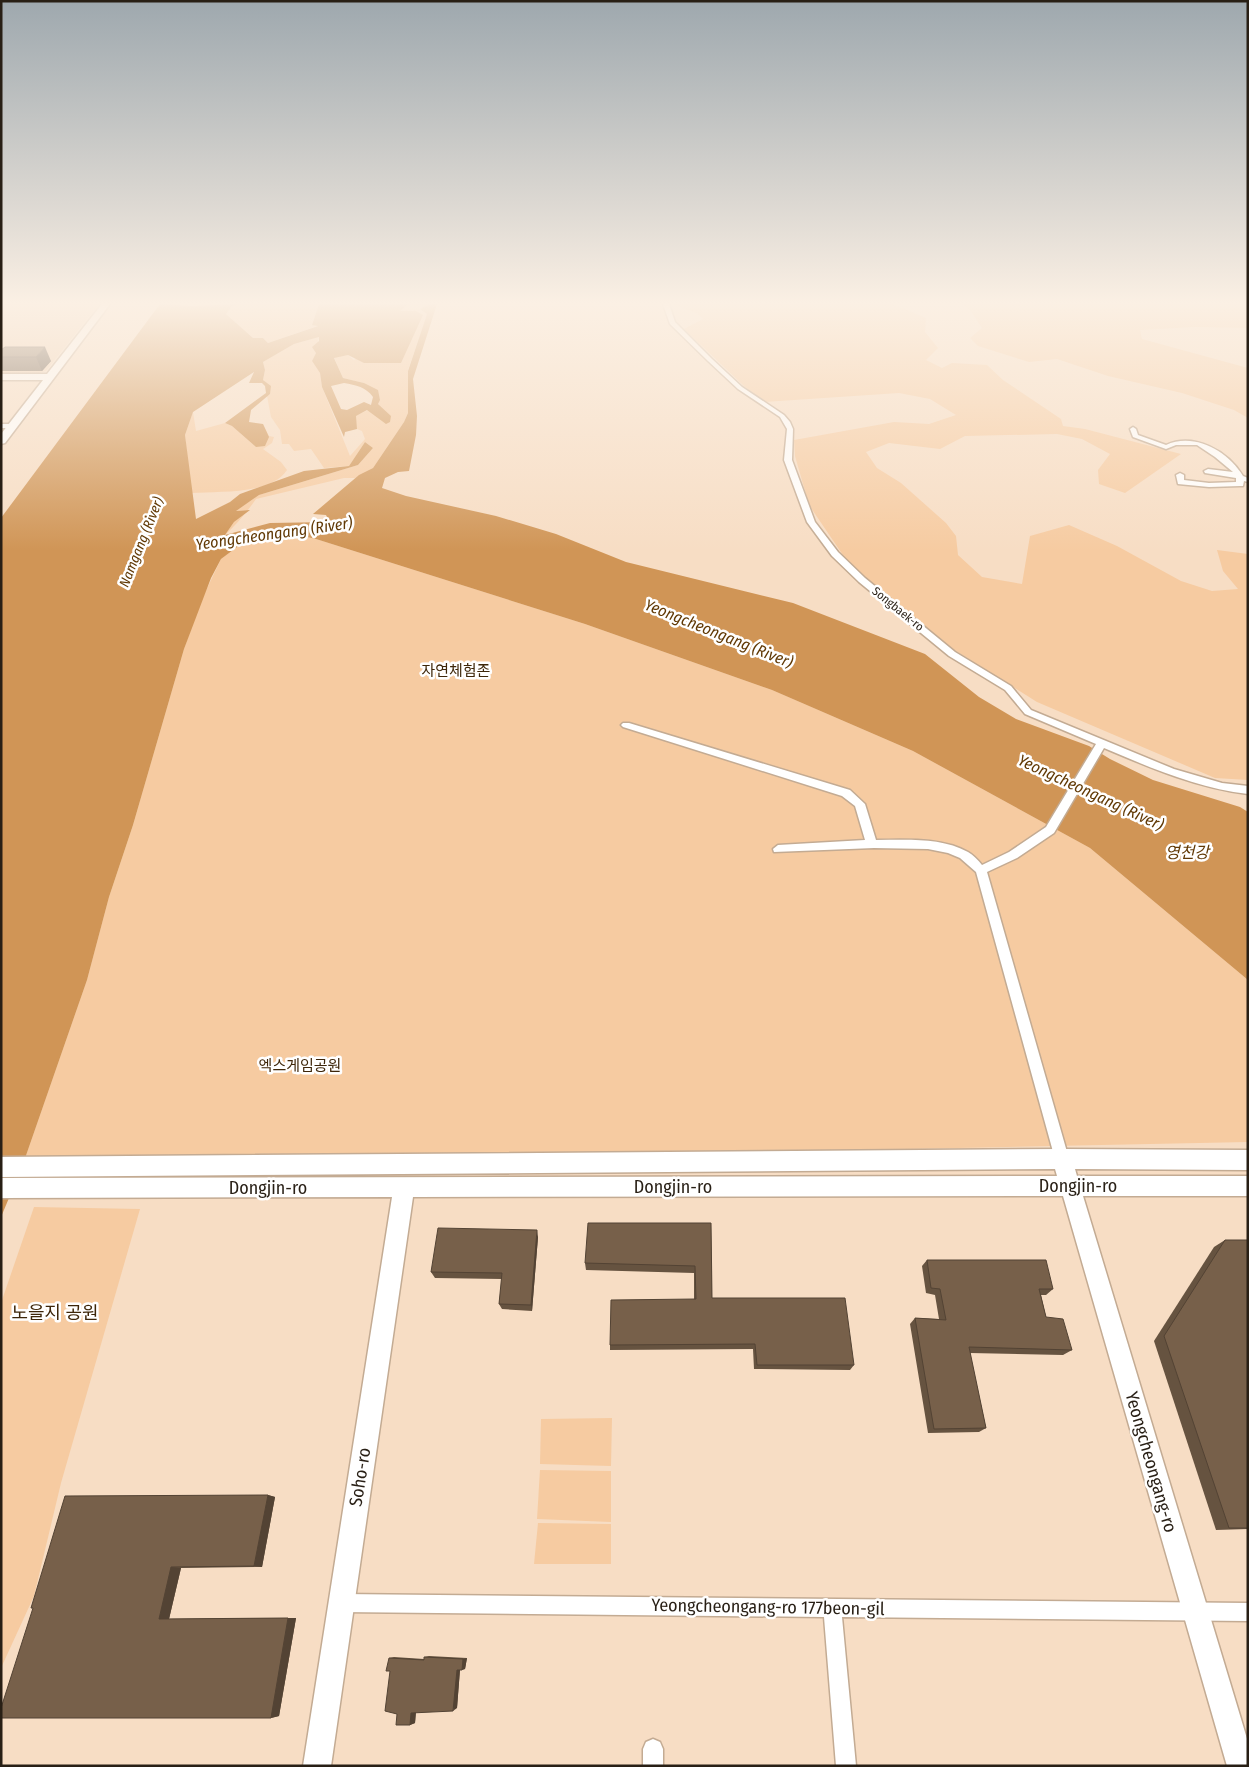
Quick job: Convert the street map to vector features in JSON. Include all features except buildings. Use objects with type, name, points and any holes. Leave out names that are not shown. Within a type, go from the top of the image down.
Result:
[{"type":"street","points":[[1,441],[43,386]]},
{"type":"street","name":"Songbaek-ro","points":[[738,386],[782,416],[788,423],[790,429],[788,460],[802,502],[811,522],[834,554],[862,580],[952,654],[1008,688],[1028,712],[1171,772],[1222,787],[1248,790]]},
{"type":"street","points":[[1,426],[13,426]]},
{"type":"street","points":[[1134,429],[1135,436],[1166,447],[1176,444],[1198,443]]},
{"type":"street","points":[[1193,436],[1198,443],[1218,455],[1242,478]]},
{"type":"street","points":[[1208,471],[1242,478]]},
{"type":"street","points":[[1180,475],[1181,482],[1209,485],[1240,484],[1242,478]]},
{"type":"street","points":[[1209,485],[1214,493]]},
{"type":"street","points":[[626,726],[846,793],[860,804],[872,844]]},
{"type":"street","points":[[981,870],[1013,855],[1050,830],[1102,742]]},
{"type":"street","points":[[778,849],[872,844],[933,845],[963,854],[981,870],[1062,1159]]},
{"type":"street","name":"Dongjin-ro","points":[[105,1166],[1062,1159],[1248,1160]]},
{"type":"street","name":"Yeongcheongang-ro","points":[[1062,1159],[1240,1766]]},
{"type":"street","points":[[1,1167],[105,1166]]},
{"type":"street","name":"Dongjin-ro","points":[[1,1188],[1248,1186]]},
{"type":"street","name":"Soho-ro","points":[[317,1766],[404,1188]]},
{"type":"street","name":"Yeongcheongang-ro 177beon-gil","points":[[341,1603],[1248,1612]]},
{"type":"street","points":[[832,1608],[846,1766]]},
{"type":"green space","points":[[266,386],[322,386],[350,456],[365,439],[362,431],[357,429],[355,416],[368,410],[383,410],[378,404],[380,399],[367,386],[408,386],[408,413],[373,468],[355,478],[344,478],[256,499],[248,510],[235,511],[259,495],[358,465],[373,448],[365,442],[349,466],[324,468],[311,449],[294,451],[289,444],[282,444],[280,430],[271,417],[267,396],[270,394]]},
{"type":"green space","points":[[1013,386],[1061,419],[1063,426],[1085,429],[1181,454],[1125,493],[1099,484],[1098,470],[1110,454],[1082,439],[1057,434],[965,436],[940,449],[889,443],[866,452],[877,468],[901,483],[946,523],[956,536],[958,555],[982,577],[1022,584],[1030,536],[1069,525],[1117,546],[1181,581],[1212,591],[1238,589],[1223,571],[1217,550],[1248,554],[1248,780],[1215,778],[1037,702],[945,644],[849,564],[809,505],[795,456],[794,440],[894,422],[929,424],[956,415],[930,399],[899,393],[764,402],[745,387]]},
{"type":"green space","points":[[1154,386],[1248,386],[1248,418],[1234,410],[1182,393]]},
{"type":"green space","points":[[193,412],[196,431],[225,423],[232,426],[256,447],[263,424],[269,436],[274,437],[272,443],[263,449],[281,462],[287,470],[269,484],[257,488],[191,493],[185,435]]},
{"type":"green space","points":[[246,513],[237,522],[225,535],[234,522]]},
{"type":"green space","points":[[266,534],[298,535],[316,539],[585,624],[772,690],[913,751],[1090,848],[1248,980],[1248,1142],[22,1167],[87,980],[109,897],[133,825],[184,649],[201,601],[221,559],[240,544]]},
{"type":"green space","name":"노을지 공원","points":[[34,1207],[140,1209],[61,1483],[34,1596],[1,1668],[1,1303]]},
{"type":"green space","points":[[612,1418],[611,1466],[540,1464],[541,1419]]},
{"type":"green space","points":[[540,1470],[611,1471],[611,1522],[537,1519]]},
{"type":"green space","points":[[538,1523],[611,1524],[611,1564],[534,1564]]},
{"type":"water","points":[[99,386],[232,386],[193,412],[185,435],[196,519],[230,502],[240,494],[304,471],[349,466],[365,442],[373,448],[358,465],[259,495],[236,511],[250,510],[234,522],[225,535],[270,523],[329,522],[326,515],[313,514],[359,475],[373,468],[404,422],[408,413],[408,386],[414,386],[417,416],[416,435],[409,471],[398,472],[385,478],[382,488],[406,496],[496,516],[556,534],[626,562],[793,603],[925,654],[979,697],[1016,719],[1089,746],[1110,759],[1153,780],[1240,807],[1248,812],[1248,980],[1090,848],[913,751],[772,690],[585,624],[316,539],[298,535],[266,534],[241,544],[221,559],[211,578],[184,649],[133,825],[109,897],[87,980],[22,1167],[1,1217],[1,518]]},
{"type":"water","points":[[265,386],[271,386],[270,394],[251,410],[249,422],[263,424],[269,437],[265,446],[256,447],[232,426],[225,423],[266,393]]},
{"type":"water","points":[[331,386],[341,409],[347,410],[364,402],[371,405],[373,397],[367,391],[358,386],[371,386],[378,390],[380,400],[378,404],[391,416],[390,422],[386,424],[367,410],[356,416],[357,429],[345,432],[344,437],[322,387]]},
{"type":"water label","name":"Yeongcheongang (River)","points":[[274,533]]},
{"type":"water label","name":"Namgang (River)","points":[[141,542]]},
{"type":"water label","name":"Yeongcheongang (River)","points":[[719,633]]},
{"type":"water label","name":"Yeongcheongang (River)","points":[[1091,792]]},
{"type":"water label","name":"영천강","points":[[1187,852]]},
{"type":"park label","name":"자연체험존","points":[[456,671]]},
{"type":"park label","name":"엑스게임공원","points":[[300,1066]]}]
